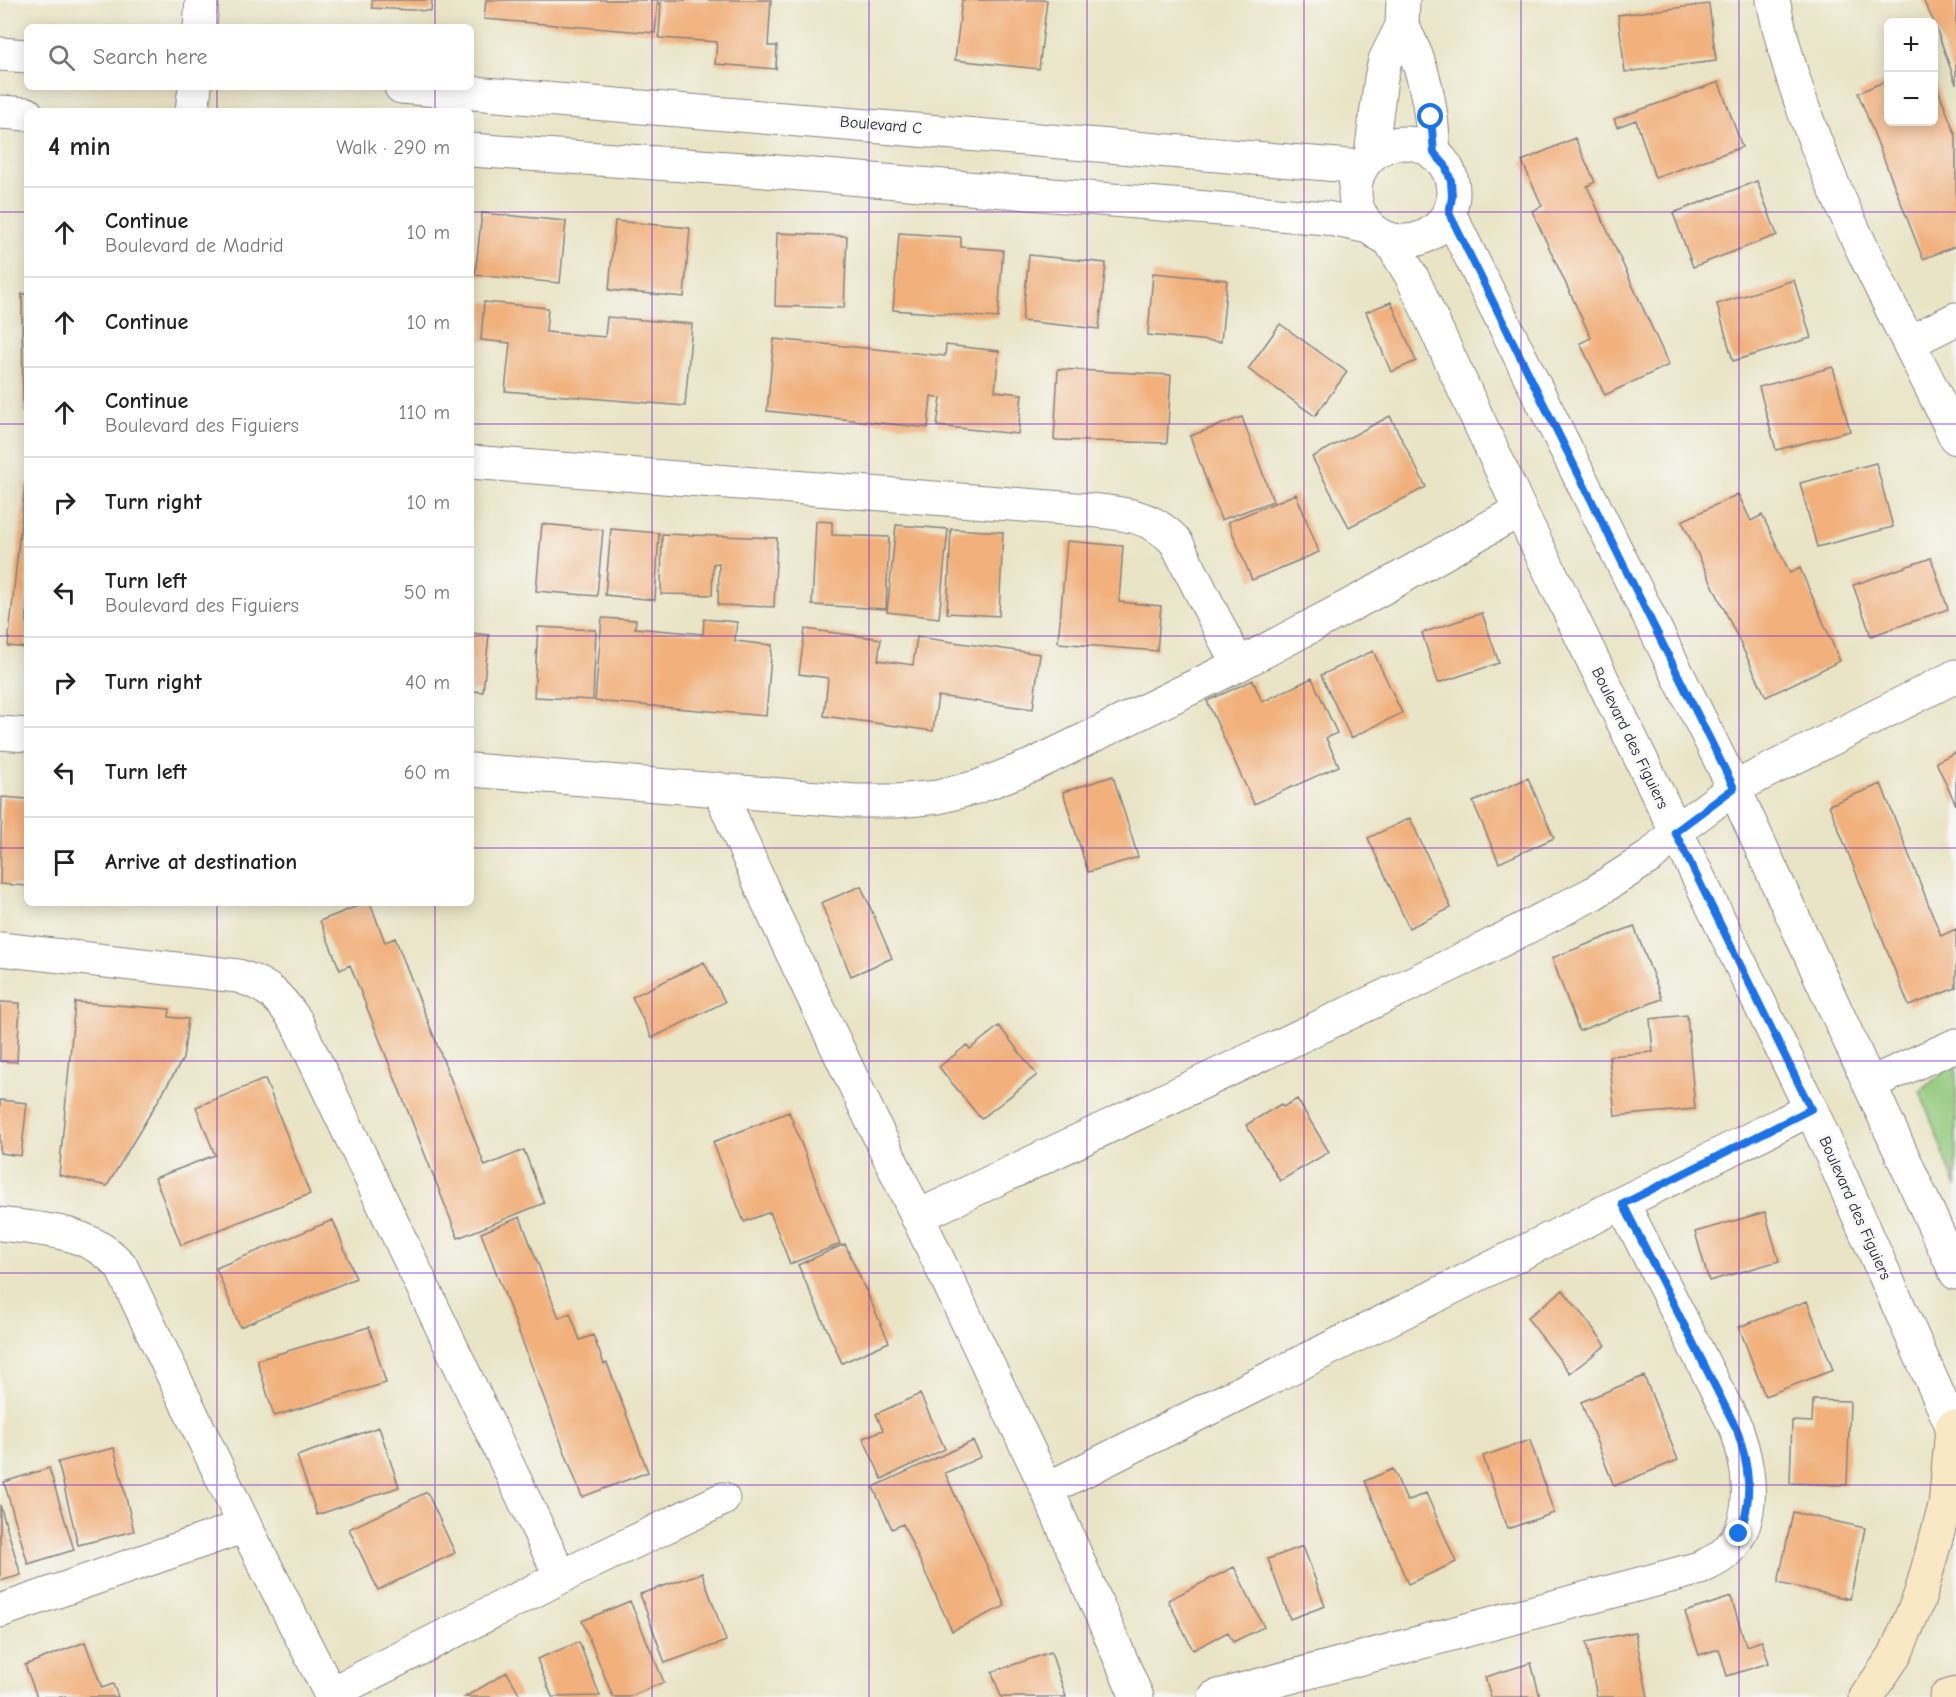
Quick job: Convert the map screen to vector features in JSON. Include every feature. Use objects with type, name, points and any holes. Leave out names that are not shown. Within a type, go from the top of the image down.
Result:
[{"type":"main road","points":[[1866,1697],[1895,1656],[1920,1596],[1945,1506],[1954,1431]]},
{"type":"main road","points":[[1946,1697],[1956,1694]]},
{"type":"street","points":[[200,24],[202,0]]},
{"type":"street","points":[[1773,0],[1788,63],[1823,161],[1874,272],[1956,438]]},
{"type":"street","points":[[1403,13],[1423,71],[1428,94],[1434,153]]},
{"type":"street","points":[[1379,233],[1359,214],[1355,198],[1356,182],[1366,161],[1385,60],[1403,13]]},
{"type":"street","points":[[0,54],[24,56]]},
{"type":"street","points":[[192,108],[195,90]]},
{"type":"street","name":"Boulevard C","points":[[439,90],[1366,161]]},
{"type":"street","points":[[0,112],[24,114]]},
{"type":"street","points":[[474,150],[742,169],[1314,217],[1406,242],[1424,237],[1439,227],[1449,213],[1452,197],[1451,181],[1445,165],[1434,153],[1419,146],[1402,143],[1386,146],[1366,161]]},
{"type":"street","points":[[1449,213],[1734,788],[1956,1273]]},
{"type":"street","name":"Boulevard des Figuiers","points":[[1379,233],[1412,277],[1520,510],[1811,1109],[1954,1431]]},
{"type":"street","points":[[1910,342],[1956,319]]},
{"type":"street","points":[[474,462],[1088,510],[1136,516],[1165,530],[1176,542],[1238,665]]},
{"type":"street","points":[[474,770],[855,801],[897,801],[938,797],[977,787],[1033,765],[1238,665],[1520,510]]},
{"type":"street","points":[[917,1217],[1541,920],[1632,870],[1658,850],[1675,832],[1734,788],[1956,676]]},
{"type":"street","points":[[0,733],[24,735]]},
{"type":"street","points":[[719,789],[768,902],[1047,1489],[1137,1697]]},
{"type":"street","points":[[0,949],[238,976],[261,984],[279,997],[296,1021],[561,1577]]},
{"type":"street","points":[[1871,1083],[1956,1045]]},
{"type":"street","points":[[1047,1489],[1811,1109]]},
{"type":"street","points":[[1215,1697],[1700,1568],[1724,1555],[1739,1534],[1747,1516],[1749,1491],[1746,1456],[1737,1430],[1623,1204]]},
{"type":"street","points":[[0,1224],[51,1231],[97,1244],[121,1266],[245,1526],[331,1695],[561,1577],[723,1499]]},
{"type":"street","points":[[0,1611],[245,1526]]},
{"type":"green space","points":[[1956,1063],[1956,1187],[1920,1091]]},
{"type":"building","points":[[372,0],[432,0],[431,11],[372,8]]},
{"type":"building","points":[[486,0],[658,0],[655,33],[484,19]]},
{"type":"building","points":[[661,0],[771,0],[768,46],[777,46],[776,69],[715,64],[717,42],[659,38]]},
{"type":"building","points":[[962,0],[1047,0],[1039,69],[955,60]]},
{"type":"building","points":[[1923,0],[1956,0],[1956,84],[1938,33],[1938,18],[1932,18]]},
{"type":"building","points":[[1709,4],[1716,61],[1625,72],[1618,15]]},
{"type":"building","points":[[1719,82],[1742,147],[1655,178],[1636,120],[1617,127],[1614,119]]},
{"type":"building","points":[[1884,82],[1884,126],[1938,126],[1938,89],[1956,136],[1956,246],[1923,259],[1858,93]]},
{"type":"building","points":[[1575,138],[1595,182],[1587,186],[1669,365],[1605,395],[1580,343],[1591,338],[1532,211],[1542,206],[1522,161]]},
{"type":"building","points":[[1757,181],[1777,235],[1693,267],[1673,213]]},
{"type":"building","points":[[482,213],[566,221],[560,283],[475,275]]},
{"type":"building","points":[[615,221],[690,228],[684,297],[609,290]]},
{"type":"building","points":[[777,233],[847,236],[844,308],[775,306]]},
{"type":"building","points":[[899,233],[961,237],[961,247],[1003,250],[998,318],[893,310]]},
{"type":"building","points":[[1029,255],[1106,263],[1099,329],[1022,321]]},
{"type":"building","points":[[1153,273],[1227,280],[1221,342],[1148,335]]},
{"type":"building","points":[[1794,280],[1811,338],[1733,361],[1717,304]]},
{"type":"building","points":[[22,294],[24,294],[24,412]]},
{"type":"building","points":[[484,302],[548,308],[546,332],[605,337],[607,317],[692,324],[685,406],[505,391],[510,343],[481,340]]},
{"type":"building","points":[[1391,302],[1416,361],[1391,372],[1366,312]]},
{"type":"building","points":[[1280,324],[1347,372],[1315,416],[1248,369]]},
{"type":"building","points":[[774,339],[945,356],[946,345],[999,351],[995,391],[1022,394],[1018,434],[937,426],[941,398],[931,396],[928,428],[767,411]]},
{"type":"building","points":[[1833,367],[1850,431],[1776,450],[1759,387]]},
{"type":"building","points":[[1058,369],[1171,375],[1167,443],[1054,440]]},
{"type":"building","points":[[1390,416],[1426,487],[1349,527],[1312,457]]},
{"type":"building","points":[[1242,417],[1273,501],[1221,520],[1190,436]]},
{"type":"building","points":[[1876,463],[1893,527],[1817,547],[1800,483]]},
{"type":"building","points":[[24,493],[24,648],[8,646]]},
{"type":"building","points":[[1296,494],[1319,552],[1252,580],[1228,522]]},
{"type":"building","points":[[1738,494],[1751,521],[1762,515],[1790,573],[1800,568],[1840,661],[1766,697],[1682,521]]},
{"type":"building","points":[[816,521],[832,522],[832,535],[889,537],[886,609],[812,605]]},
{"type":"building","points":[[542,524],[603,530],[597,596],[536,591]]},
{"type":"building","points":[[896,525],[948,529],[939,618],[887,612]]},
{"type":"building","points":[[611,529],[659,533],[655,600],[605,595]]},
{"type":"building","points":[[951,529],[1003,532],[999,616],[947,613]]},
{"type":"building","points":[[662,534],[777,538],[774,607],[718,605],[719,563],[713,564],[712,595],[661,594]]},
{"type":"building","points":[[1067,541],[1123,546],[1119,602],[1161,606],[1157,651],[1058,643]]},
{"type":"building","points":[[1931,558],[1948,609],[1871,636],[1853,585]]},
{"type":"building","points":[[1482,613],[1499,663],[1438,683],[1422,633]]},
{"type":"building","points":[[602,618],[636,620],[635,628],[703,634],[704,619],[737,622],[735,641],[772,645],[766,716],[595,701]]},
{"type":"building","points":[[538,627],[596,630],[593,700],[534,697]]},
{"type":"building","points":[[805,629],[881,639],[878,660],[913,665],[917,637],[1040,654],[1033,709],[938,696],[933,731],[824,716],[828,678],[799,674]]},
{"type":"building","points":[[474,633],[489,635],[483,692],[474,691]]},
{"type":"building","points":[[1373,651],[1402,713],[1351,738],[1321,675]]},
{"type":"building","points":[[1312,678],[1337,733],[1326,738],[1339,766],[1254,804],[1207,701],[1253,680],[1262,702]]},
{"type":"building","points":[[1956,752],[1956,805],[1936,762]]},
{"type":"building","points":[[1113,776],[1138,857],[1088,872],[1063,792]]},
{"type":"building","points":[[1528,778],[1554,838],[1499,863],[1473,802]]},
{"type":"building","points":[[1881,784],[1941,936],[1956,929],[1956,988],[1909,1006],[1829,805]]},
{"type":"building","points":[[2,797],[24,799],[24,886],[0,884]]},
{"type":"building","points":[[1410,818],[1451,908],[1409,928],[1368,838]]},
{"type":"building","points":[[861,886],[892,958],[851,976],[821,903]]},
{"type":"building","points":[[358,906],[371,906],[385,942],[395,938],[485,1166],[524,1150],[544,1203],[458,1238],[350,965],[340,970],[320,921]]},
{"type":"building","points":[[1634,926],[1662,999],[1579,1031],[1552,958]]},
{"type":"building","points":[[704,962],[725,1002],[652,1038],[632,997]]},
{"type":"building","points":[[0,1002],[20,1003],[17,1062],[0,1061]]},
{"type":"building","points":[[75,1002],[170,1009],[169,1017],[188,1019],[183,1059],[107,1186],[59,1175]]},
{"type":"building","points":[[1687,1015],[1695,1109],[1615,1116],[1609,1056],[1653,1052],[1650,1019]]},
{"type":"building","points":[[999,1026],[1037,1075],[981,1119],[939,1067],[967,1045],[970,1049]]},
{"type":"building","points":[[265,1079],[310,1194],[181,1245],[155,1178],[215,1155],[196,1107]]},
{"type":"building","points":[[1297,1099],[1329,1152],[1280,1181],[1246,1125],[1281,1104],[1283,1107]]},
{"type":"building","points":[[0,1100],[27,1103],[21,1156],[0,1153]]},
{"type":"building","points":[[789,1112],[840,1244],[790,1264],[770,1212],[744,1222],[713,1142]]},
{"type":"building","points":[[1765,1212],[1779,1261],[1709,1281],[1695,1232]]},
{"type":"building","points":[[520,1217],[559,1318],[570,1313],[580,1340],[593,1335],[604,1364],[607,1363],[648,1472],[582,1497],[481,1233]]},
{"type":"building","points":[[333,1220],[356,1278],[240,1327],[216,1268]]},
{"type":"building","points":[[845,1244],[889,1342],[842,1363],[798,1265]]},
{"type":"building","points":[[1563,1290],[1606,1345],[1570,1373],[1527,1318]]},
{"type":"building","points":[[1807,1301],[1833,1370],[1765,1396],[1739,1327]]},
{"type":"building","points":[[369,1327],[386,1383],[274,1416],[257,1360]]},
{"type":"building","points":[[1644,1376],[1678,1460],[1614,1486],[1581,1402]]},
{"type":"building","points":[[920,1394],[945,1449],[882,1479],[863,1438],[883,1430],[876,1414]]},
{"type":"building","points":[[1813,1400],[1850,1401],[1847,1485],[1790,1483],[1792,1421],[1812,1422]]},
{"type":"building","points":[[379,1427],[399,1487],[317,1515],[297,1456]]},
{"type":"building","points":[[1530,1440],[1554,1513],[1507,1529],[1483,1456]]},
{"type":"building","points":[[973,1441],[981,1457],[945,1473],[1005,1606],[952,1631],[903,1524],[892,1529],[873,1487]]},
{"type":"building","points":[[114,1448],[134,1531],[78,1545],[58,1462]]},
{"type":"building","points":[[49,1468],[74,1550],[28,1564],[4,1482]]},
{"type":"building","points":[[1393,1469],[1407,1501],[1426,1493],[1456,1562],[1408,1584],[1365,1481]]},
{"type":"building","points":[[427,1492],[455,1553],[378,1590],[349,1529]]},
{"type":"building","points":[[0,1505],[21,1575],[0,1581]]},
{"type":"building","points":[[1793,1512],[1865,1528],[1850,1599],[1778,1583]]},
{"type":"building","points":[[1303,1546],[1325,1606],[1290,1619],[1268,1559]]},
{"type":"building","points":[[1234,1567],[1264,1627],[1233,1642],[1228,1632],[1193,1650],[1168,1600]]},
{"type":"building","points":[[702,1573],[726,1641],[665,1663],[640,1594]]},
{"type":"building","points":[[1731,1597],[1746,1646],[1762,1641],[1769,1663],[1727,1676],[1719,1649],[1699,1655],[1685,1612]]},
{"type":"building","points":[[630,1601],[664,1682],[629,1697],[613,1697],[582,1621]]},
{"type":"building","points":[[1635,1632],[1648,1697],[1597,1697],[1586,1642]]},
{"type":"building","points":[[85,1642],[102,1688],[113,1684],[118,1697],[37,1697],[25,1665]]},
{"type":"building","points":[[579,1642],[600,1696],[552,1697],[537,1659]]},
{"type":"building","points":[[1051,1652],[1066,1697],[1001,1697],[992,1672]]},
{"type":"building","points":[[1531,1663],[1540,1697],[1491,1697],[1485,1677]]},
{"type":"building","points":[[507,1672],[521,1697],[465,1697]]},
{"type":"route","points":[[1431,117],[1434,153],[1445,165],[1451,181],[1452,197],[1449,213],[1494,308],[1734,788],[1675,832],[1811,1109],[1623,1204],[1737,1430],[1746,1456],[1749,1491],[1747,1516],[1739,1534]]}]
